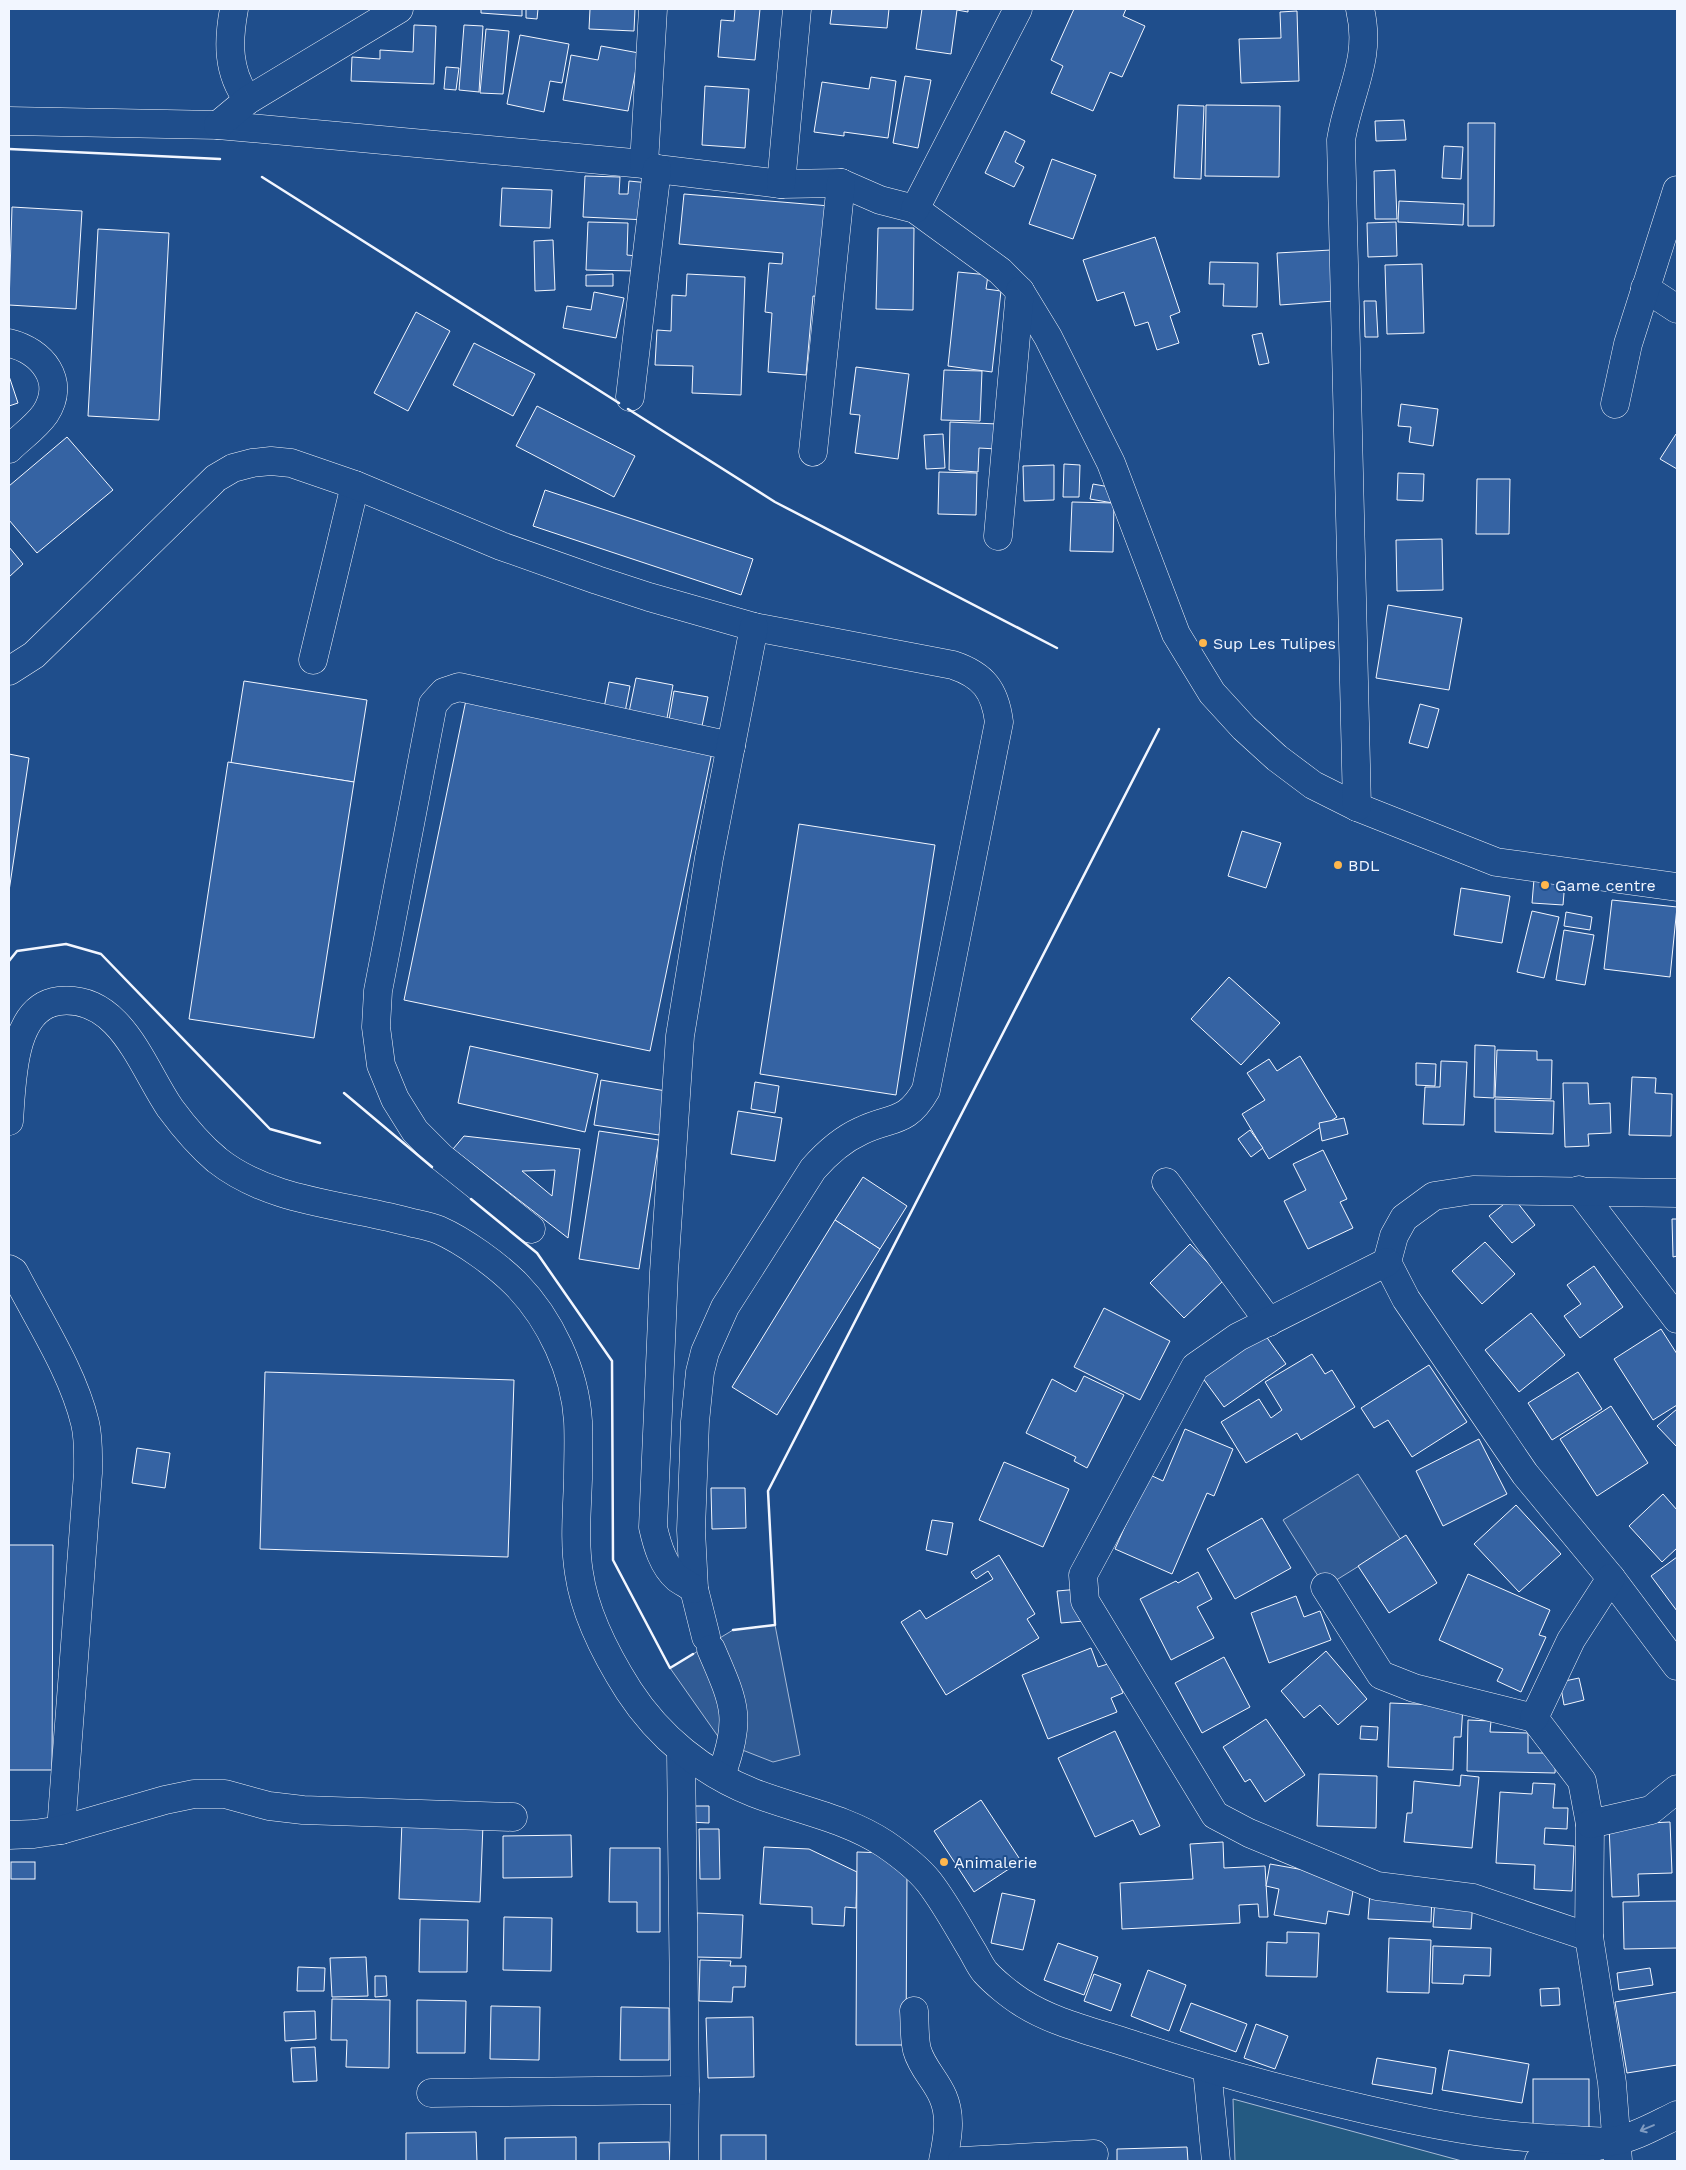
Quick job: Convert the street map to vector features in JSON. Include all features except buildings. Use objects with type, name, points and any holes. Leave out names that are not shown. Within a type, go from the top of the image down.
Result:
[{"type":"street","points":[[234,9],[230,53],[233,73],[240,90],[248,100]]},
{"type":"street","points":[[218,125],[248,100],[399,9]]},
{"type":"street","points":[[630,397],[650,166],[652,9]]},
{"type":"street","points":[[781,184],[797,9]]},
{"type":"street","points":[[915,209],[1018,9]]},
{"type":"street","points":[[1357,807],[1341,140],[1345,117],[1361,68],[1365,48],[1365,28],[1360,9]]},
{"type":"street","points":[[9,121],[218,125],[650,166],[781,184],[841,184],[880,200],[915,209],[1000,270],[1020,290],[1048,337],[1111,463],[1176,634],[1212,693],[1244,728],[1277,758],[1313,785],[1357,807],[1496,862],[1677,887]]},
{"type":"street","points":[[813,452],[841,184]]},
{"type":"street","points":[[1616,404],[1628,344],[1677,190]]},
{"type":"street","points":[[1645,288],[1677,309]]},
{"type":"street","points":[[998,536],[1020,290]]},
{"type":"street","points":[[9,343],[23,346],[35,353],[45,363],[51,375],[53,389],[50,402],[44,414],[9,449]]},
{"type":"street","points":[[9,671],[34,655],[216,478],[233,468],[271,461],[291,463],[355,485],[501,546],[640,594],[754,627],[953,665],[968,670],[981,680],[991,692],[997,706],[999,722],[931,1077],[926,1090],[910,1112],[899,1119],[863,1130],[844,1140],[827,1153],[725,1307],[705,1352],[697,1394],[690,1500],[694,1589],[709,1643],[729,1691],[734,1712],[734,1732],[721,1776]]},
{"type":"street","points":[[313,660],[355,485]]},
{"type":"street","points":[[694,1589],[677,1578],[668,1567],[656,1541],[652,1513],[664,1272],[680,1036],[709,858],[754,627]]},
{"type":"street","points":[[531,1230],[441,1157],[415,1131],[394,1099],[381,1065],[376,1027],[378,991],[433,704],[444,692],[459,687],[731,746]]},
{"type":"street","points":[[9,1121],[12,1076],[18,1044],[26,1022],[50,1002],[65,1000],[86,1003],[107,1015],[122,1029],[168,1105],[191,1135],[217,1160],[246,1180],[301,1198],[390,1217],[439,1230],[478,1253],[516,1284],[548,1326],[567,1369],[578,1415],[578,1485],[575,1534],[579,1576],[590,1618],[606,1652],[630,1692],[658,1729],[680,1751],[721,1776],[750,1792],[848,1825],[879,1840],[905,1858],[928,1880],[986,1972],[1022,2003],[1054,2018],[1207,2069],[1309,2096],[1441,2126],[1618,2151]]},
{"type":"street","points":[[1166,1182],[1269,1322]]},
{"type":"street","points":[[1677,1192],[1473,1190],[1434,1196],[1404,1218],[1394,1236],[1387,1262],[1406,1299],[1526,1474],[1611,1578],[1677,1666]]},
{"type":"street","points":[[1579,1190],[1677,1319]]},
{"type":"street","points":[[1387,1262],[1238,1337],[1195,1367],[1083,1575],[1085,1601],[1215,1815],[1249,1833],[1377,1886],[1473,1898],[1589,1937]]},
{"type":"street","points":[[9,1269],[14,1272],[70,1379],[79,1401],[88,1449],[88,1473],[60,1830]]},
{"type":"street","points":[[1534,1718],[1571,1640],[1611,1578]]},
{"type":"street","points":[[1324,1587],[1381,1675],[1414,1688],[1534,1718],[1582,1781],[1590,1824],[1589,1937],[1612,2083],[1618,2151]]},
{"type":"street","points":[[680,1751],[685,2090],[684,2161]]},
{"type":"street","points":[[1590,1824],[1651,1810],[1677,1789]]},
{"type":"street","points":[[9,1835],[60,1830],[165,1800],[210,1793],[239,1796],[269,1806],[303,1810],[513,1817]]},
{"type":"street","points":[[914,2012],[917,2049],[926,2070],[943,2097],[948,2115],[948,2136],[943,2161]]},
{"type":"street","points":[[1207,2069],[1216,2161]]},
{"type":"street","points":[[431,2094],[685,2090]]},
{"type":"street","points":[[1539,2161],[1618,2151],[1677,2115]]},
{"type":"street","points":[[962,2161],[1094,2154]]},
{"type":"shaded area","points":[[1358,1474],[1401,1540],[1325,1587],[1283,1520]]},
{"type":"shaded area","points":[[775,1625],[800,1755],[773,1762],[722,1742],[670,1668],[733,1630]]},
{"type":"shaded area","points":[[1233,2099],[1462,2161],[1235,2161]]},
{"type":"wall","points":[[9,149],[220,159]]},
{"type":"wall","points":[[262,177],[619,403]]},
{"type":"wall","points":[[628,409],[775,502],[1057,648]]},
{"type":"wall","points":[[733,1630],[775,1625],[768,1491],[1159,729]]},
{"type":"wall","points":[[9,961],[17,951],[66,944],[101,954],[270,1129],[320,1143]]},
{"type":"wall","points":[[344,1093],[432,1167]]},
{"type":"wall","points":[[471,1199],[537,1253],[612,1361],[613,1560],[670,1668],[693,1654]]},
{"type":"place","name":"Sup Les Tulipes","points":[[1203,643]]},
{"type":"place","name":"BDL","points":[[1338,865]]},
{"type":"place","name":"Game centre","points":[[1545,885]]},
{"type":"place","name":"Animalerie","points":[[944,1862]]}]
